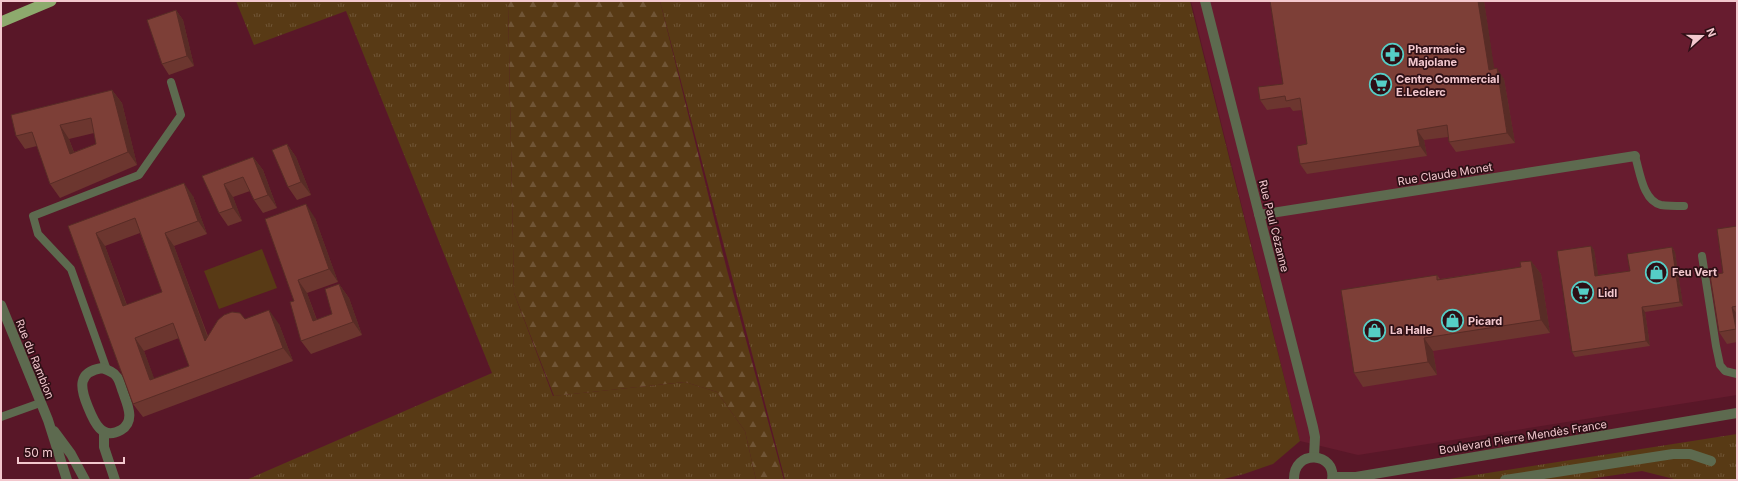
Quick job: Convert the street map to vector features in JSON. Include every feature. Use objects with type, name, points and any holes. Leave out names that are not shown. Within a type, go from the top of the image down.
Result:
[{"type":"highway","points":[[1,22],[51,1]]},
{"type":"street","name":"Rue Paul Cézanne","points":[[1205,1],[1313,427],[1315,436],[1314,457]]},
{"type":"street","name":"Rue Claude Monet","points":[[1259,215],[1635,156]]},
{"type":"street","name":"Rue du Rambion","points":[[1,305],[48,420],[67,480]]},
{"type":"street","points":[[102,368],[118,378],[130,415],[124,428],[117,432],[104,432],[94,422],[81,388],[87,374],[93,370],[102,368]]},
{"type":"street","name":"Boulevard Pierre Mendès France","points":[[1333,479],[1356,477],[1737,413]]},
{"type":"street","name":"Boulevard Pierre Mendès France","points":[[1717,417],[1737,419]]},
{"type":"street","name":"Rue du Rambion","points":[[48,420],[71,454],[86,480]]},
{"type":"street","points":[[104,432],[104,447],[115,480]]},
{"type":"street","points":[[1505,480],[1673,454],[1690,454],[1711,461]]},
{"type":"street","points":[[1294,480],[1297,466],[1301,461],[1314,457],[1325,461],[1330,466],[1333,479]]},
{"type":"lane","points":[[107,370],[71,269],[38,234],[33,216],[139,175],[181,115],[171,82]]},
{"type":"lane","points":[[1635,156],[1647,195],[1651,201],[1661,205],[1684,206]]},
{"type":"lane","points":[[1702,256],[1720,365],[1725,371],[1737,374]]},
{"type":"lane","points":[[1,417],[40,403]]},
{"type":"shaded area","points":[[1191,1],[1737,1],[1737,395],[1358,455],[1300,441]]},
{"type":"green space","points":[[236,1],[508,1],[514,293],[553,396],[685,382],[717,392],[745,431],[756,480],[246,480],[492,373],[346,11],[254,45]]},
{"type":"green space","points":[[508,1],[660,1],[727,270],[784,480],[756,480],[745,431],[717,392],[685,382],[554,396],[514,293]]},
{"type":"green space","points":[[660,1],[1190,1],[1300,441],[1273,464],[1220,480],[785,480]]},
{"type":"green space","points":[[262,249],[277,288],[219,309],[204,271]]},
{"type":"green space","points":[[1737,434],[1737,480],[1678,480],[1642,471],[1582,480],[1449,479]]},
{"type":"building","name":"Centre Commercial E.Leclerc","points":[[1270,1],[1478,1],[1489,70],[1497,68],[1507,133],[1449,142],[1447,125],[1417,130],[1420,146],[1300,164],[1297,146],[1307,144],[1300,98],[1286,101],[1285,96],[1260,100],[1258,87],[1283,84]]},
{"type":"building","points":[[176,10],[187,56],[162,64],[147,20]]},
{"type":"building","points":[[112,90],[128,152],[50,184],[32,132],[16,136],[11,115]],"holes":[[[91,118],[96,144],[70,154],[60,125]]]},
{"type":"building","points":[[287,144],[301,182],[288,187],[272,150]]},
{"type":"building","points":[[253,157],[268,195],[254,200],[243,177],[224,184],[233,208],[219,213],[202,176]]},
{"type":"building","points":[[184,183],[198,221],[165,233],[205,341],[218,320],[224,315],[232,312],[240,313],[245,319],[269,310],[283,348],[133,404],[68,226]],"holes":[[[135,218],[162,292],[123,306],[96,233]],[[173,323],[189,366],[150,380],[135,338]]]},
{"type":"building","points":[[306,204],[329,269],[298,280],[313,321],[332,314],[325,289],[339,284],[353,322],[301,341],[290,302],[294,301],[265,219]]},
{"type":"building","points":[[1737,226],[1737,306],[1732,307],[1736,329],[1719,332],[1710,275],[1723,273],[1717,229]]},
{"type":"building","points":[[1591,246],[1595,276],[1630,271],[1627,254],[1672,247],[1680,302],[1642,307],[1646,341],[1572,352],[1557,251]]},
{"type":"building","points":[[1531,261],[1541,320],[1424,338],[1428,362],[1354,373],[1341,290],[1437,275],[1437,280],[1521,267],[1520,262]]},
{"type":"place","name":"Pharmacie Majolane","points":[[1393,55]]},
{"type":"place","name":"Centre Commercial E.Leclerc","points":[[1381,85]]},
{"type":"place","name":"Feu Vert","points":[[1657,272]]},
{"type":"place","name":"Lidl","points":[[1583,293]]},
{"type":"place","name":"Picard","points":[[1452,321]]},
{"type":"place","name":"La Halle","points":[[1374,330]]}]
